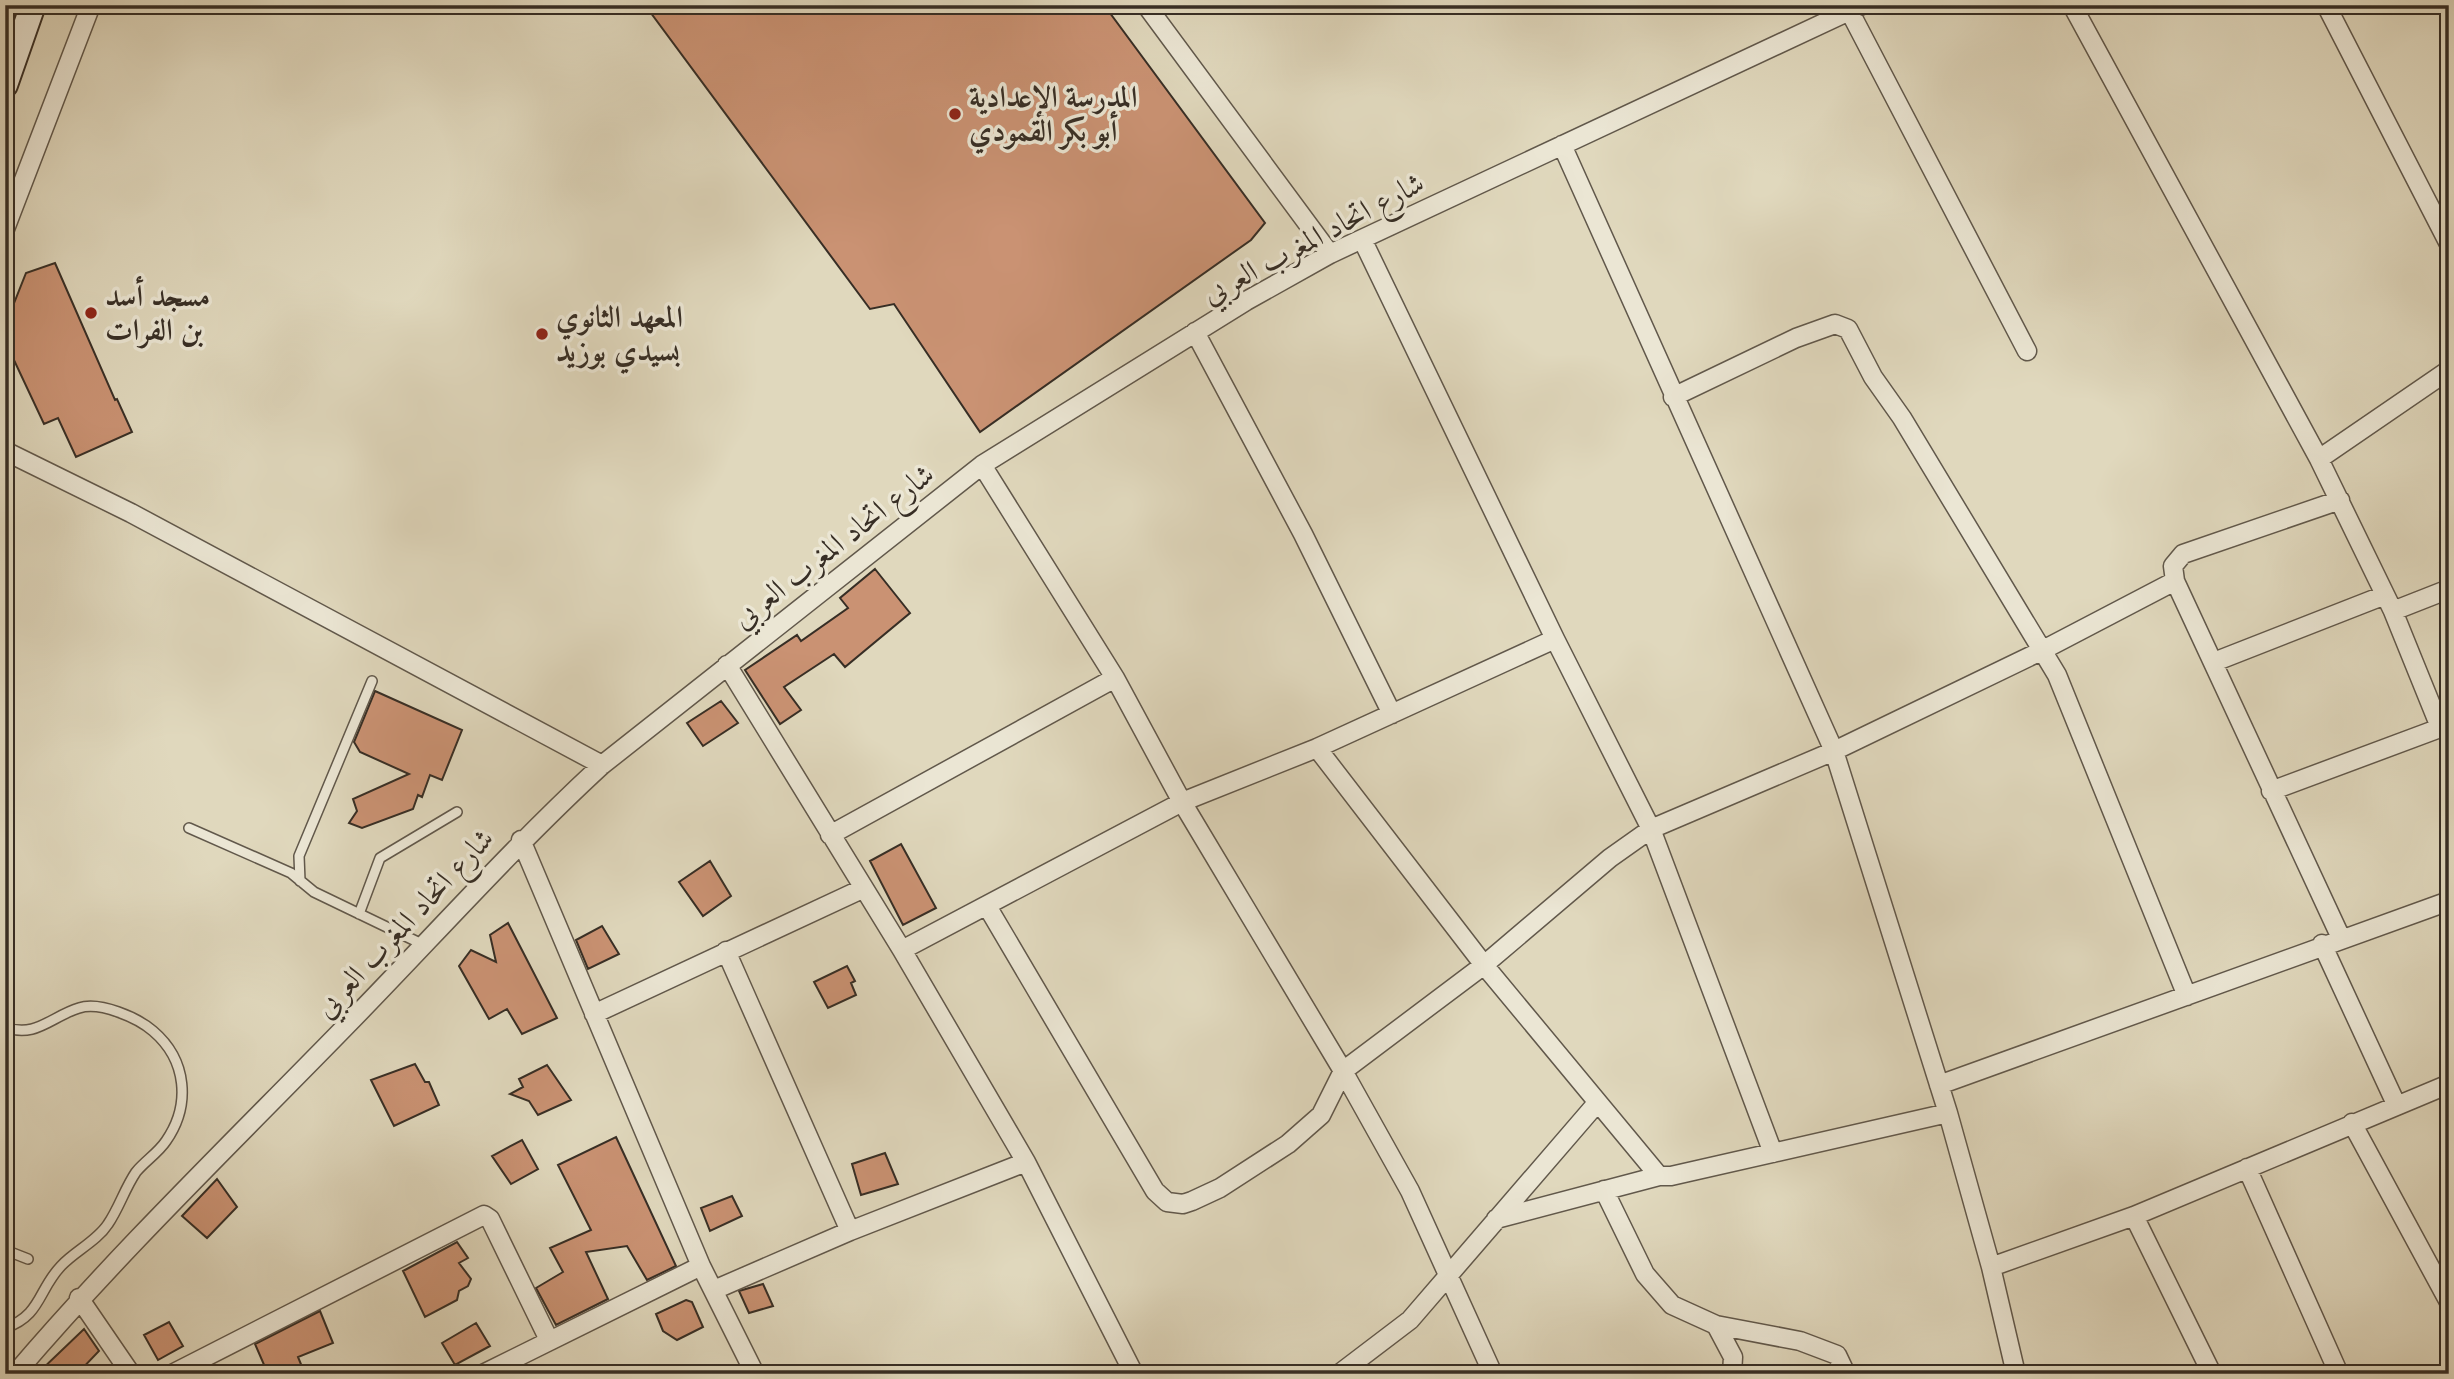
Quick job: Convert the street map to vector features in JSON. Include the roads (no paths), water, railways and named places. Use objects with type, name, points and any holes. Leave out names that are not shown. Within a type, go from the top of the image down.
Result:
[{"type":"main road","points":[[5,85],[33,5]]},
{"type":"street","points":[[5,229],[91,5]]},
{"type":"street","points":[[1146,5],[1330,254]]},
{"type":"street","points":[[2072,5],[2319,458],[2393,611],[2444,726],[2271,791]]},
{"type":"street","points":[[2326,5],[2449,244]]},
{"type":"street","points":[[1856,8],[2027,351]]},
{"type":"street","name":"شارع اتحاد المغرب العربي","points":[[15,1374],[79,1298],[425,946],[521,840],[602,765],[982,465],[1195,332],[1330,254],[1856,8]]},
{"type":"street","points":[[1562,145],[1834,751],[1948,1113],[1991,1267],[2016,1374]]},
{"type":"street","points":[[1362,240],[1555,639],[1651,829],[1773,1153]]},
{"type":"street","points":[[1673,397],[1796,338],[1829,326],[1844,326],[2057,675],[2187,996]]},
{"type":"street","points":[[1195,332],[1303,534],[1392,713]]},
{"type":"street","points":[[2319,458],[2449,370]]},
{"type":"street","points":[[5,452],[131,513],[602,765]]},
{"type":"street","points":[[982,465],[1115,678],[1182,802],[1343,1072],[1410,1191],[1493,1374]]},
{"type":"street","points":[[2340,500],[2183,554],[2173,566],[2175,581],[2341,938]]},
{"type":"street","points":[[987,906],[1149,1182],[1167,1202],[1183,1204],[1220,1188],[1288,1144],[1321,1115],[1343,1072],[1484,965],[1610,858],[1651,829],[1834,751],[2041,651],[2175,581]]},
{"type":"street","points":[[2393,611],[2449,589]]},
{"type":"street","points":[[2214,662],[2385,595]]},
{"type":"street","points":[[902,950],[1182,802],[1317,748],[1555,639]]},
{"type":"street","points":[[727,665],[862,889],[902,950],[1026,1162],[1134,1374]]},
{"type":"street","points":[[830,835],[1115,678]]},
{"type":"street","points":[[1317,748],[1484,965],[1658,1175]]},
{"type":"street","points":[[521,840],[701,1266],[755,1374]]},
{"type":"street","points":[[594,1014],[862,889]]},
{"type":"street","points":[[1939,1086],[2322,944],[2449,901]]},
{"type":"street","points":[[2322,944],[2396,1104]]},
{"type":"street","points":[[726,951],[850,1231]]},
{"type":"street","points":[[1991,1267],[2134,1216],[2449,1084]]},
{"type":"street","points":[[1339,1374],[1410,1320],[1597,1103]]},
{"type":"street","points":[[1496,1219],[1658,1175],[1671,1176],[1948,1113]]},
{"type":"street","points":[[2352,1123],[2449,1302]]},
{"type":"street","points":[[714,1290],[850,1231],[1026,1162]]},
{"type":"street","points":[[2246,1168],[2339,1374]]},
{"type":"street","points":[[1604,1190],[1645,1274],[1672,1305],[1716,1325],[1800,1341],[1837,1355],[1846,1374]]},
{"type":"street","points":[[172,1374],[484,1215],[490,1219],[549,1340]]},
{"type":"street","points":[[2134,1216],[2212,1374]]},
{"type":"street","points":[[483,1374],[701,1266]]},
{"type":"street","points":[[79,1298],[131,1374]]},
{"type":"street","points":[[1716,1325],[1733,1357],[1732,1374]]},
{"type":"lane","points":[[300,881],[299,856],[372,681]]},
{"type":"lane","points":[[359,914],[380,858],[457,812]]},
{"type":"lane","points":[[189,828],[291,873],[314,892],[425,946]]},
{"type":"lane","points":[[5,1027],[15,1031],[37,1030],[82,1006],[126,1016],[152,1030],[167,1045],[182,1072],[183,1102],[177,1123],[165,1144],[136,1172],[107,1226],[60,1267],[31,1314],[5,1328]]},
{"type":"lane","points":[[5,1250],[28,1259]]},
{"type":"place","name":"المدرسة الإعدادية أبو بكر القمودي","points":[[955,114]]},
{"type":"place","name":"مسجد أسد بن الفرات","points":[[91,313]]},
{"type":"place","name":"المعهد الثانوي بسيدي بوزيد","points":[[542,334]]}]
